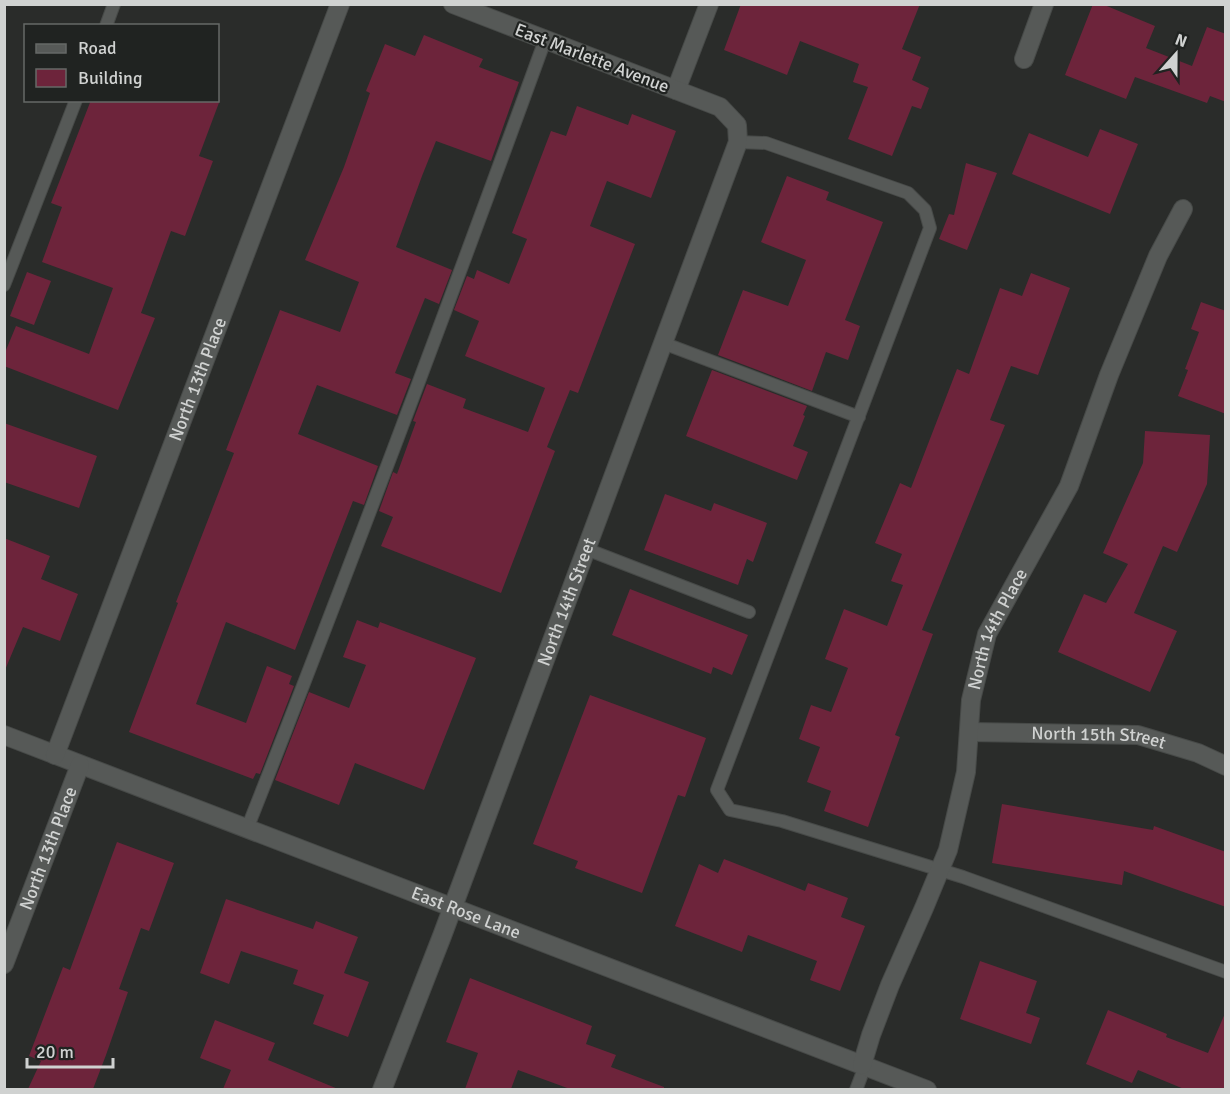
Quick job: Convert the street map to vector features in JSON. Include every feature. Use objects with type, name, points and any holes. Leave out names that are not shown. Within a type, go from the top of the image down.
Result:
[{"type":"street","name":"North 13th Place","points":[[55,755],[340,4]]},
{"type":"street","name":"East Marlette Avenue","points":[[453,4],[720,107],[737,126],[738,142]]},
{"type":"street","points":[[676,90],[709,4]]},
{"type":"street","points":[[1024,59],[1044,4]]},
{"type":"street","name":"North 14th Street","points":[[382,1089],[452,908],[738,142]]},
{"type":"street","name":"North 14th Place","points":[[864,1065],[890,986],[948,850],[966,772],[970,700],[987,634],[1069,486],[1118,353],[1158,256],[1183,209]]},
{"type":"street","name":"North 15th Street","points":[[969,732],[1138,735],[1198,753],[1226,766]]},
{"type":"street","name":"East Rose Lane","points":[[4,735],[927,1089]]},
{"type":"street","name":"North 13th Place","points":[[4,964],[80,765]]},
{"type":"lane","points":[[107,24],[114,4]]},
{"type":"lane","points":[[247,830],[438,334],[546,40]]},
{"type":"lane","points":[[4,285],[75,102]]},
{"type":"lane","points":[[738,142],[766,143],[908,193],[925,210],[930,228],[717,790],[730,810],[782,821],[940,870],[1226,972]]},
{"type":"lane","points":[[663,343],[859,417]]},
{"type":"lane","points":[[585,549],[748,612]]},
{"type":"lane","points":[[856,1089],[864,1065]]},
{"type":"building","points":[[741,4],[920,4],[902,49],[921,57],[912,80],[929,88],[921,109],[912,106],[892,156],[848,139],[868,87],[853,82],[859,64],[800,41],[787,75],[724,50]]},
{"type":"building","points":[[1093,4],[1102,4],[1155,26],[1146,48],[1192,66],[1207,27],[1226,34],[1226,102],[1210,96],[1207,103],[1135,77],[1126,99],[1065,75]]},
{"type":"building","points":[[424,35],[483,59],[479,67],[519,82],[491,161],[436,141],[422,176],[396,247],[452,270],[439,304],[425,298],[395,373],[411,379],[397,415],[317,385],[298,434],[378,466],[364,505],[353,501],[295,650],[226,622],[196,704],[246,723],[267,666],[292,676],[289,684],[294,686],[260,774],[256,773],[253,779],[129,732],[178,603],[176,602],[234,453],[226,450],[280,310],[340,332],[359,282],[305,260],[344,167],[370,93],[366,91],[385,44],[415,56]]},
{"type":"building","points":[[220,100],[199,156],[213,161],[185,236],[171,231],[141,313],[155,318],[118,410],[4,366],[4,355],[16,326],[89,354],[113,288],[42,262],[62,207],[51,203],[90,102],[219,102]]},
{"type":"building","points":[[577,106],[628,125],[632,114],[676,131],[651,198],[607,181],[590,226],[635,244],[578,393],[570,390],[547,447],[555,451],[501,593],[381,546],[393,517],[379,511],[393,472],[397,474],[427,384],[466,399],[463,408],[528,432],[545,388],[465,356],[479,321],[454,310],[467,276],[474,279],[477,270],[509,284],[527,239],[512,233],[551,131],[566,136]]},
{"type":"building","points":[[1100,129],[1138,144],[1110,214],[1012,174],[1029,133],[1088,157]]},
{"type":"building","points":[[966,163],[997,173],[967,250],[939,239],[949,214],[954,215]]},
{"type":"building","points":[[787,176],[829,192],[826,200],[883,222],[845,320],[860,326],[848,360],[826,352],[812,391],[718,355],[743,290],[788,306],[806,260],[761,242]]},
{"type":"building","points":[[27,272],[51,281],[34,325],[10,316]]},
{"type":"building","points":[[1031,273],[1070,288],[1038,375],[1011,366],[990,420],[1005,425],[922,630],[933,634],[895,735],[900,737],[868,827],[824,811],[831,791],[807,782],[820,747],[799,739],[811,705],[831,712],[848,668],[825,659],[844,609],[887,626],[903,585],[891,581],[902,554],[875,543],[900,483],[911,488],[957,369],[969,374],[1000,288],[1022,296]]},
{"type":"building","points":[[1201,302],[1226,311],[1226,414],[1178,396],[1199,332],[1191,329]]},
{"type":"building","points":[[712,370],[807,406],[793,446],[808,452],[797,480],[686,436]]},
{"type":"building","points":[[4,423],[97,456],[79,508],[4,482]]},
{"type":"building","points":[[1145,431],[1210,435],[1207,484],[1177,552],[1163,546],[1134,613],[1177,631],[1150,692],[1058,652],[1084,594],[1106,603],[1128,564],[1103,553],[1143,463]]},
{"type":"building","points":[[665,494],[711,511],[714,503],[767,523],[753,562],[747,559],[738,585],[644,550]]},
{"type":"building","points":[[4,538],[50,556],[41,579],[78,594],[60,641],[23,627],[5,670]]},
{"type":"building","points":[[630,589],[748,635],[732,675],[713,667],[711,674],[612,635]]},
{"type":"building","points":[[357,620],[378,628],[380,622],[476,658],[424,790],[355,763],[339,805],[275,780],[309,692],[349,708],[366,665],[343,657]]},
{"type":"building","points":[[590,695],[706,738],[685,797],[678,795],[642,893],[575,868],[578,861],[533,844]]},
{"type":"building","points":[[1002,804],[1153,830],[1154,826],[1226,852],[1226,907],[1124,871],[1122,885],[992,863]]},
{"type":"building","points":[[117,842],[174,863],[149,931],[141,928],[119,989],[128,992],[106,1055],[93,1089],[28,1089],[41,1061],[29,1056],[63,967],[70,970]]},
{"type":"building","points":[[724,859],[805,891],[808,883],[848,898],[841,917],[865,926],[840,991],[810,980],[817,961],[748,935],[742,952],[675,926],[699,864],[718,873]]},
{"type":"building","points":[[226,899],[313,929],[316,921],[358,937],[344,973],[369,982],[348,1037],[313,1024],[324,995],[293,984],[298,970],[241,951],[229,984],[200,973]]},
{"type":"building","points":[[980,961],[1037,981],[1026,1013],[1040,1018],[1031,1044],[960,1019]]},
{"type":"building","points":[[470,978],[592,1026],[586,1044],[616,1055],[611,1067],[664,1087],[664,1089],[570,1089],[518,1070],[511,1089],[465,1089],[478,1053],[446,1042]]},
{"type":"building","points":[[1108,1010],[1167,1034],[1166,1037],[1208,1053],[1226,1011],[1226,1089],[1184,1089],[1138,1070],[1132,1083],[1086,1064]]},
{"type":"building","points":[[215,1020],[275,1043],[268,1060],[338,1089],[223,1089],[231,1070],[200,1058]]}]
